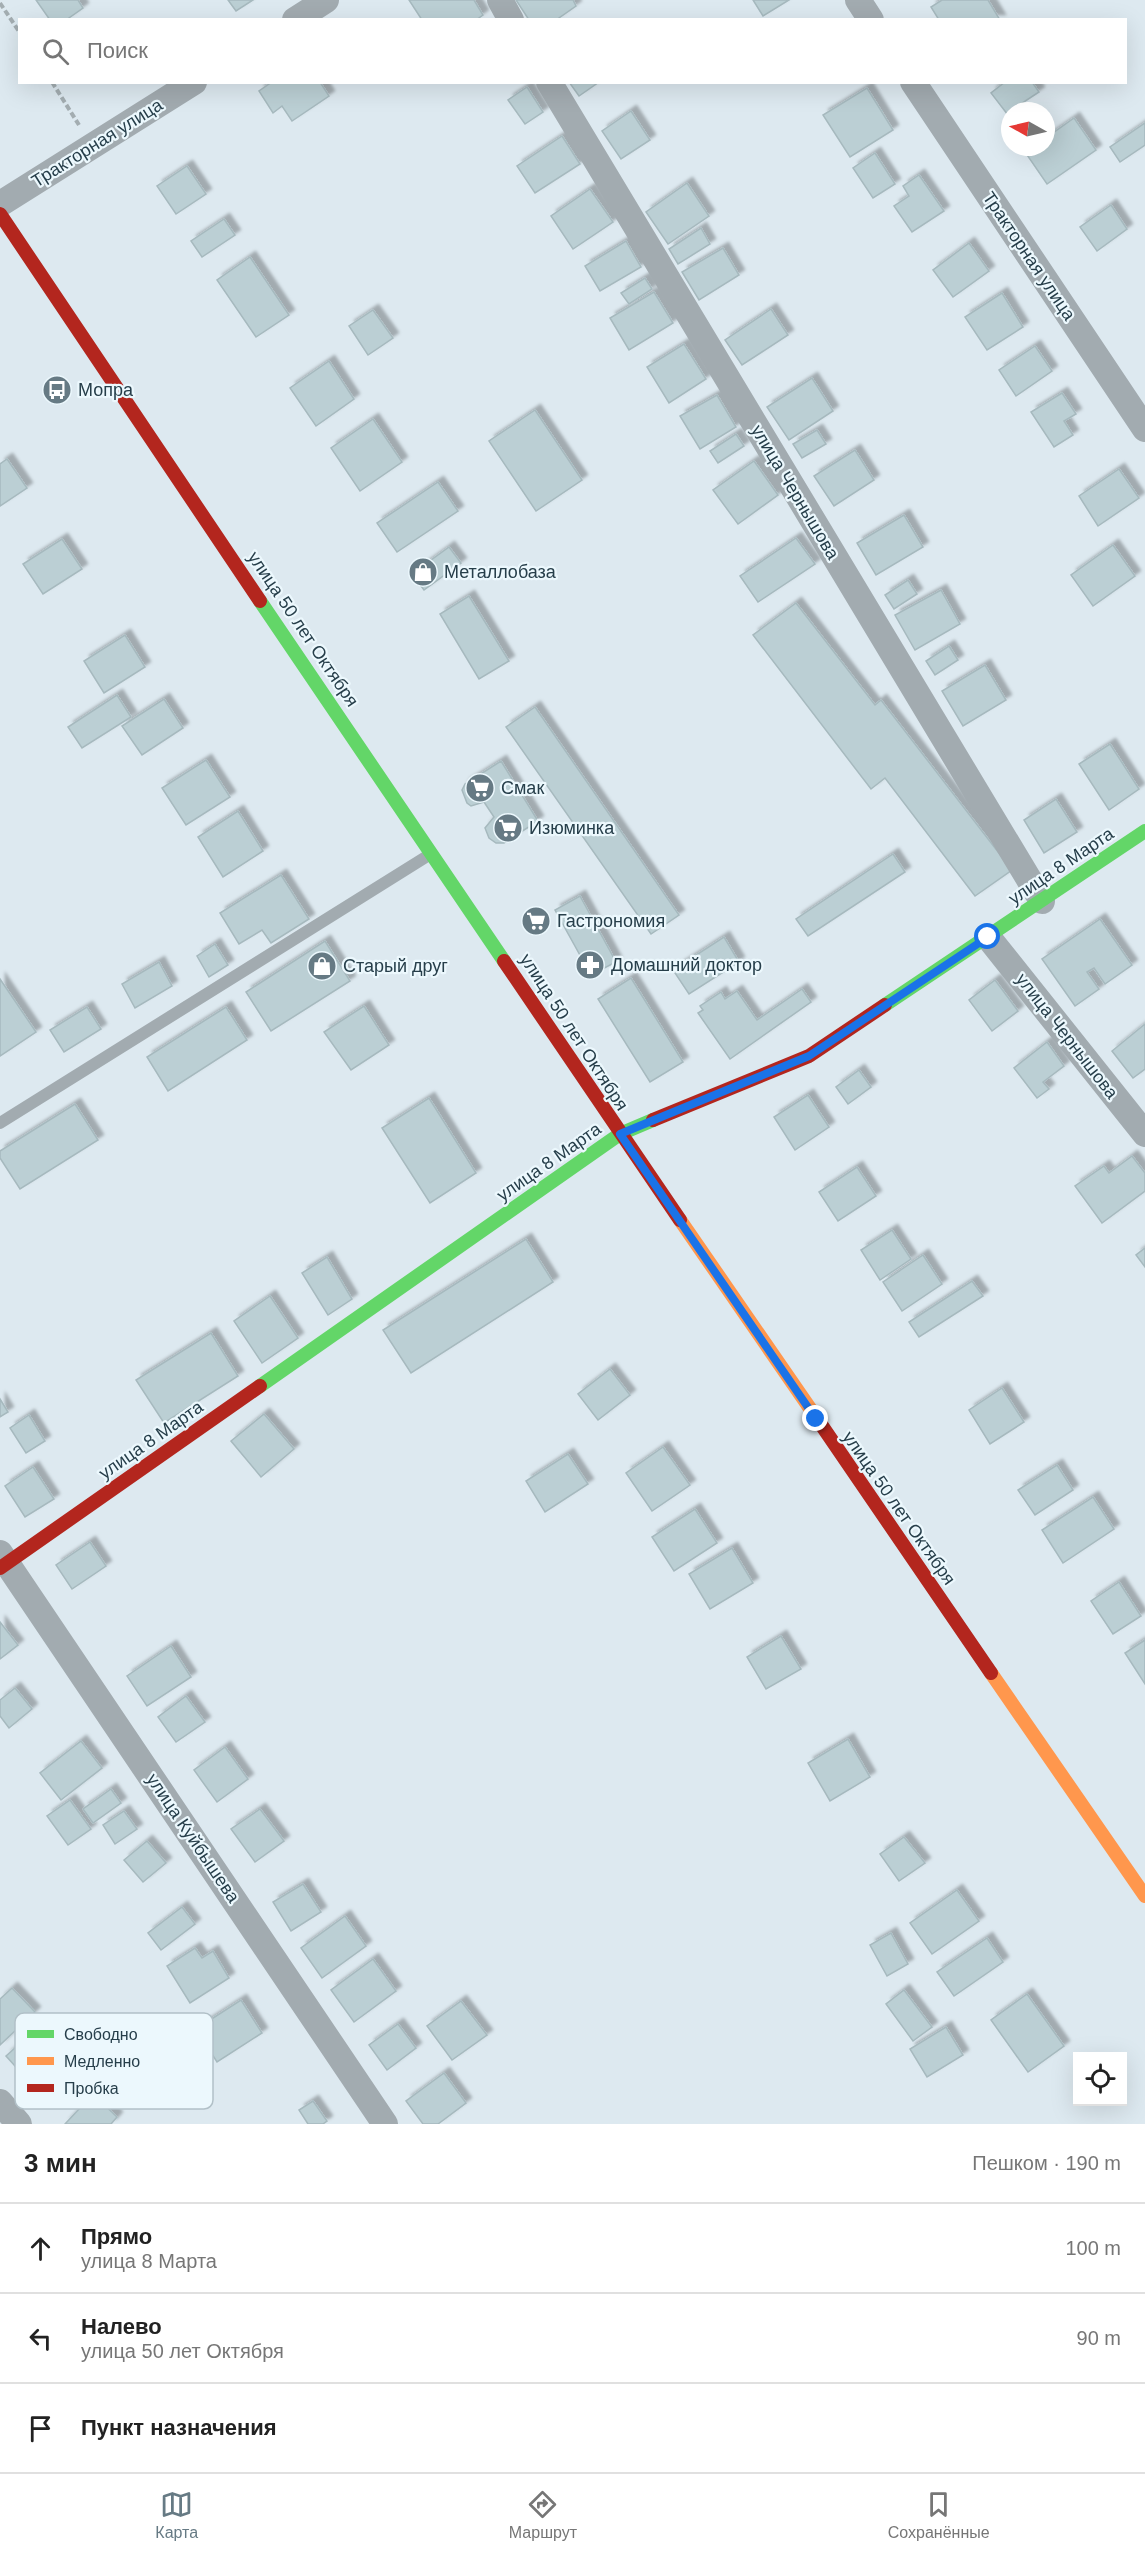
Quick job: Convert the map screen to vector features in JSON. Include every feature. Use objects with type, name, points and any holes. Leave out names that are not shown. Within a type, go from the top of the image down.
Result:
[{"type":"main road","name":"улица 50 лет Октября","points":[[0,214],[433,853],[620,1134],[1145,1896]]},
{"type":"main road","name":"улица 8 Марта","points":[[2,1561],[620,1134],[809,1056],[1145,831]]},
{"type":"street","points":[[298,18],[326,0]]},
{"type":"street","points":[[500,0],[510,18]]},
{"type":"street","points":[[858,0],[870,18]]},
{"type":"street","name":"Тракторная улица","points":[[0,204],[191,84]]},
{"type":"street","name":"улица Чернышова","points":[[550,84],[1042,901]]},
{"type":"street","name":"Тракторная улица","points":[[914,84],[1145,429]]},
{"type":"street","name":"улица Чернышова","points":[[988,937],[1145,1134]]},
{"type":"street","name":"улица Куйбышева","points":[[2,1561],[386,2124]]},
{"type":"street","points":[[0,2102],[20,2124]]},
{"type":"lane","points":[[0,1123],[433,853]]},
{"type":"path","points":[[0,3],[18,30]]},
{"type":"path","points":[[53,84],[79,125]]},
{"type":"building","points":[[36,0],[78,0],[83,8],[69,18],[49,18]]},
{"type":"building","points":[[228,0],[253,0],[236,11]]},
{"type":"building","points":[[409,0],[474,0],[483,15],[479,18],[421,18]]},
{"type":"building","points":[[516,0],[573,0],[576,6],[559,18],[528,18]]},
{"type":"building","points":[[753,0],[789,0],[763,16]]},
{"type":"building","points":[[942,0],[988,0],[999,18],[938,18],[931,7]]},
{"type":"building","points":[[269,84],[321,84],[329,96],[292,121],[282,106],[273,113],[259,91]]},
{"type":"building","points":[[570,84],[596,84],[579,96]]},
{"type":"building","points":[[1002,84],[1033,84],[1039,92],[1024,102],[1001,102],[1001,106],[991,93]]},
{"type":"building","points":[[527,87],[543,112],[525,124],[508,100]]},
{"type":"building","points":[[867,88],[893,130],[850,157],[823,115]]},
{"type":"building","points":[[631,111],[650,140],[621,159],[602,131]]},
{"type":"building","points":[[1074,118],[1096,150],[1047,184],[1028,156],[1055,156],[1055,132]]},
{"type":"building","points":[[1145,123],[1145,145],[1120,162],[1110,147]]},
{"type":"building","points":[[562,136],[580,164],[535,193],[517,166]]},
{"type":"building","points":[[875,153],[895,184],[873,198],[853,168]]},
{"type":"building","points":[[187,166],[206,194],[176,214],[157,186]]},
{"type":"building","points":[[919,175],[944,211],[912,232],[894,206],[909,196],[903,186]]},
{"type":"building","points":[[687,183],[709,216],[668,244],[646,212]]},
{"type":"building","points":[[590,189],[613,222],[573,249],[551,216]]},
{"type":"building","points":[[1111,205],[1127,229],[1097,251],[1080,227]]},
{"type":"building","points":[[224,219],[235,235],[202,257],[191,241]]},
{"type":"building","points":[[701,228],[710,244],[678,264],[669,249]]},
{"type":"building","points":[[626,241],[641,267],[600,291],[585,266]]},
{"type":"building","points":[[969,243],[989,271],[953,297],[933,270]]},
{"type":"building","points":[[723,248],[739,275],[699,300],[682,272]]},
{"type":"building","points":[[250,257],[289,315],[256,337],[217,280]]},
{"type":"building","points":[[645,278],[652,289],[629,304],[621,293]]},
{"type":"building","points":[[654,292],[673,323],[629,350],[610,318]]},
{"type":"building","points":[[1002,293],[1023,327],[987,350],[965,317]]},
{"type":"building","points":[[771,309],[788,335],[742,365],[725,340]]},
{"type":"building","points":[[373,310],[393,338],[368,355],[349,326]]},
{"type":"building","points":[[684,344],[706,379],[669,403],[647,367]]},
{"type":"building","points":[[1035,346],[1052,371],[1016,396],[999,370]]},
{"type":"building","points":[[329,361],[354,399],[316,426],[290,388]]},
{"type":"building","points":[[812,378],[833,411],[789,440],[767,407]]},
{"type":"building","points":[[1062,393],[1076,414],[1064,421],[1073,435],[1054,447],[1031,412]]},
{"type":"building","points":[[717,395],[736,427],[700,449],[680,416]]},
{"type":"building","points":[[535,410],[582,480],[536,511],[489,441]]},
{"type":"building","points":[[373,419],[402,462],[360,491],[331,448]]},
{"type":"building","points":[[817,430],[826,444],[802,458],[793,444]]},
{"type":"building","points":[[736,434],[744,446],[718,463],[710,451]]},
{"type":"building","points":[[855,450],[874,480],[834,506],[814,476]]},
{"type":"building","points":[[7,459],[27,488],[0,506],[0,464]]},
{"type":"building","points":[[754,461],[778,495],[738,524],[713,490]]},
{"type":"building","points":[[1119,469],[1139,498],[1098,526],[1079,496]]},
{"type":"building","points":[[438,482],[458,511],[397,552],[377,523]]},
{"type":"building","points":[[904,515],[923,547],[876,575],[857,543]]},
{"type":"building","points":[[796,538],[815,564],[758,602],[740,576]]},
{"type":"building","points":[[62,539],[82,569],[43,594],[23,564]]},
{"type":"building","points":[[1113,545],[1135,576],[1093,606],[1071,575]]},
{"type":"building","points":[[449,547],[461,563],[424,590],[412,574]]},
{"type":"building","points":[[908,580],[917,594],[894,609],[885,595]]},
{"type":"building","points":[[941,590],[960,624],[915,650],[895,615]]},
{"type":"building","points":[[469,596],[509,661],[479,679],[440,614]]},
{"type":"building","points":[[796,603],[875,705],[881,700],[1012,870],[975,896],[885,778],[871,789],[753,635]]},
{"type":"building","points":[[125,635],[145,667],[104,693],[84,661]]},
{"type":"building","points":[[949,646],[958,660],[935,675],[926,661]]},
{"type":"building","points":[[985,665],[1006,700],[963,726],[942,691]]},
{"type":"building","points":[[117,695],[131,717],[82,748],[68,727]]},
{"type":"building","points":[[164,699],[183,728],[142,755],[122,726]]},
{"type":"building","points":[[535,707],[679,915],[651,934],[506,727]]},
{"type":"building","points":[[1110,744],[1139,789],[1109,810],[1079,764]]},
{"type":"building","points":[[206,760],[230,797],[186,825],[162,788]]},
{"type":"building","points":[[501,761],[538,821],[504,843],[496,843],[489,838],[485,828],[494,817],[484,802],[471,806],[467,803],[462,790],[465,784]]},
{"type":"building","points":[[1056,799],[1077,832],[1044,853],[1024,820]]},
{"type":"building","points":[[238,811],[263,851],[223,877],[198,837]]},
{"type":"building","points":[[893,854],[905,872],[808,936],[796,919]]},
{"type":"building","points":[[281,875],[309,919],[271,943],[262,930],[239,944],[220,913]]},
{"type":"building","points":[[580,896],[616,962],[591,975],[555,910]]},
{"type":"building","points":[[1100,919],[1132,965],[1105,984],[1094,968],[1087,972],[1099,989],[1075,1006],[1042,959]]},
{"type":"building","points":[[724,937],[739,962],[689,994],[673,970]]},
{"type":"building","points":[[325,941],[350,981],[271,1031],[246,992]]},
{"type":"building","points":[[215,944],[228,965],[209,977],[197,956]]},
{"type":"building","points":[[159,962],[172,986],[135,1008],[122,984]]},
{"type":"building","points":[[631,978],[683,1062],[650,1082],[598,999]]},
{"type":"building","points":[[0,979],[36,1032],[0,1056]]},
{"type":"building","points":[[995,980],[1018,1011],[992,1031],[969,1000]]},
{"type":"building","points":[[802,989],[811,1002],[730,1059],[698,1013],[703,1010],[700,1006],[721,992],[725,999],[737,991],[757,1020]]},
{"type":"building","points":[[364,1006],[389,1045],[351,1070],[324,1032]]},
{"type":"building","points":[[87,1007],[101,1029],[64,1052],[50,1030]]},
{"type":"building","points":[[226,1007],[247,1040],[168,1091],[147,1057]]},
{"type":"building","points":[[1145,1024],[1145,1069],[1133,1078],[1112,1051]]},
{"type":"building","points":[[1047,1042],[1064,1066],[1043,1082],[1049,1089],[1037,1098],[1014,1068]]},
{"type":"building","points":[[859,1070],[871,1087],[848,1104],[836,1087]]},
{"type":"building","points":[[808,1095],[829,1127],[795,1150],[774,1117]]},
{"type":"building","points":[[429,1098],[476,1173],[430,1203],[382,1128]]},
{"type":"building","points":[[75,1104],[98,1140],[20,1189],[0,1158],[0,1151]]},
{"type":"building","points":[[1132,1156],[1145,1173],[1145,1191],[1102,1223],[1075,1186],[1104,1166],[1109,1173]]},
{"type":"building","points":[[857,1167],[876,1196],[838,1221],[819,1192]]},
{"type":"building","points":[[892,1230],[911,1259],[880,1280],[861,1250]]},
{"type":"building","points":[[526,1239],[553,1282],[411,1373],[383,1330]]},
{"type":"building","points":[[1145,1248],[1145,1267],[1136,1255]]},
{"type":"building","points":[[923,1255],[942,1284],[902,1311],[883,1282]]},
{"type":"building","points":[[327,1257],[352,1299],[328,1315],[302,1273]]},
{"type":"building","points":[[972,1281],[983,1296],[919,1337],[909,1322]]},
{"type":"building","points":[[270,1296],[298,1338],[262,1363],[234,1321]]},
{"type":"building","points":[[211,1333],[238,1376],[164,1423],[136,1380]]},
{"type":"building","points":[[610,1369],[630,1395],[598,1420],[578,1394]]},
{"type":"building","points":[[1002,1388],[1024,1422],[990,1444],[969,1410]]},
{"type":"building","points":[[0,1399],[8,1412],[0,1417]]},
{"type":"building","points":[[264,1414],[294,1449],[261,1477],[231,1441]]},
{"type":"building","points":[[29,1415],[45,1441],[26,1453],[10,1428]]},
{"type":"building","points":[[663,1447],[690,1485],[652,1511],[626,1473]]},
{"type":"building","points":[[568,1454],[588,1484],[545,1512],[526,1481]]},
{"type":"building","points":[[1057,1465],[1073,1490],[1035,1515],[1018,1490]]},
{"type":"building","points":[[33,1467],[54,1499],[25,1517],[5,1486]]},
{"type":"building","points":[[1093,1497],[1114,1529],[1063,1563],[1042,1530]]},
{"type":"building","points":[[695,1509],[717,1543],[674,1571],[652,1537]]},
{"type":"building","points":[[90,1542],[106,1566],[72,1589],[56,1565]]},
{"type":"building","points":[[732,1548],[753,1583],[710,1609],[689,1574]]},
{"type":"building","points":[[1119,1582],[1141,1616],[1113,1634],[1091,1601]]},
{"type":"building","points":[[0,1622],[18,1645],[0,1659]]},
{"type":"building","points":[[781,1636],[801,1669],[766,1689],[747,1657]]},
{"type":"building","points":[[1145,1640],[1145,1684],[1125,1653]]},
{"type":"building","points":[[171,1646],[191,1677],[147,1706],[127,1676]]},
{"type":"building","points":[[15,1688],[32,1709],[9,1728],[0,1716],[0,1700]]},
{"type":"building","points":[[186,1696],[205,1722],[176,1742],[158,1717]]},
{"type":"building","points":[[848,1739],[870,1777],[830,1801],[808,1763]]},
{"type":"building","points":[[81,1741],[102,1768],[61,1800],[40,1773]]},
{"type":"building","points":[[225,1747],[248,1779],[217,1802],[194,1770]]},
{"type":"building","points":[[111,1789],[121,1803],[93,1823],[83,1809]]},
{"type":"building","points":[[70,1800],[91,1829],[68,1845],[47,1816]]},
{"type":"building","points":[[260,1809],[284,1841],[255,1862],[231,1829]]},
{"type":"building","points":[[124,1811],[137,1829],[115,1844],[103,1825]]},
{"type":"building","points":[[904,1837],[925,1863],[899,1881],[880,1854]]},
{"type":"building","points":[[147,1841],[166,1863],[143,1882],[124,1860]]},
{"type":"building","points":[[303,1884],[321,1912],[291,1931],[273,1902]]},
{"type":"building","points":[[957,1890],[979,1921],[932,1954],[910,1923]]},
{"type":"building","points":[[182,1907],[195,1924],[161,1950],[148,1933]]},
{"type":"building","points":[[345,1916],[366,1946],[322,1978],[301,1948]]},
{"type":"building","points":[[891,1933],[908,1964],[887,1976],[870,1945]]},
{"type":"building","points":[[987,1938],[1003,1962],[954,1996],[937,1972]]},
{"type":"building","points":[[195,1948],[202,1958],[213,1951],[229,1978],[190,2003],[167,1966]]},
{"type":"building","points":[[373,1959],[396,1991],[354,2022],[331,1990]]},
{"type":"building","points":[[12,1988],[35,2012],[15,2013],[15,2031],[0,2045],[0,1999]]},
{"type":"building","points":[[904,1990],[932,2027],[913,2041],[886,2004]]},
{"type":"building","points":[[1027,1994],[1064,2046],[1028,2072],[991,2020]]},
{"type":"building","points":[[241,2000],[262,2033],[217,2062],[213,2056],[213,2018]]},
{"type":"building","points":[[461,2001],[487,2035],[452,2060],[427,2026]]},
{"type":"building","points":[[398,2024],[416,2048],[387,2070],[369,2045]]},
{"type":"building","points":[[946,2027],[963,2055],[927,2077],[910,2049]]},
{"type":"building","points":[[15,2048],[15,2066],[6,2056]]},
{"type":"building","points":[[444,2073],[466,2103],[438,2124],[423,2124],[406,2101]]},
{"type":"building","points":[[313,2101],[327,2121],[323,2124],[308,2124],[299,2110]]},
{"type":"building","points":[[79,2109],[109,2109],[117,2117],[111,2124],[65,2124]]},
{"type":"traffic: fast","points":[[260,601],[504,961]]},
{"type":"traffic: fast","points":[[885,1005],[1145,831]]},
{"type":"traffic: fast","points":[[260,1386],[620,1134],[653,1120]]},
{"type":"traffic: slow","points":[[680,1220],[818,1420]]},
{"type":"traffic: slow","points":[[991,1673],[1145,1896]]},
{"type":"traffic: jam","points":[[0,214],[260,601]]},
{"type":"traffic: jam","points":[[504,961],[680,1220]]},
{"type":"traffic: jam","points":[[653,1120],[809,1056],[885,1005]]},
{"type":"traffic: jam","points":[[0,1568],[260,1386]]},
{"type":"traffic: jam","points":[[818,1420],[991,1673]]},
{"type":"place","name":"Мопра","points":[[57,390]]},
{"type":"place","name":"Металлобаза","points":[[423,572]]},
{"type":"place","name":"Смак","points":[[480,788]]},
{"type":"place","name":"Изюминка","points":[[508,828]]},
{"type":"place","name":"Гастрономия","points":[[536,921]]},
{"type":"place","name":"Домашний доктор","points":[[590,965]]},
{"type":"place","name":"Старый друг","points":[[322,966]]},
{"type":"route","points":[[816,1419],[620,1134],[809,1056],[988,937]]}]
